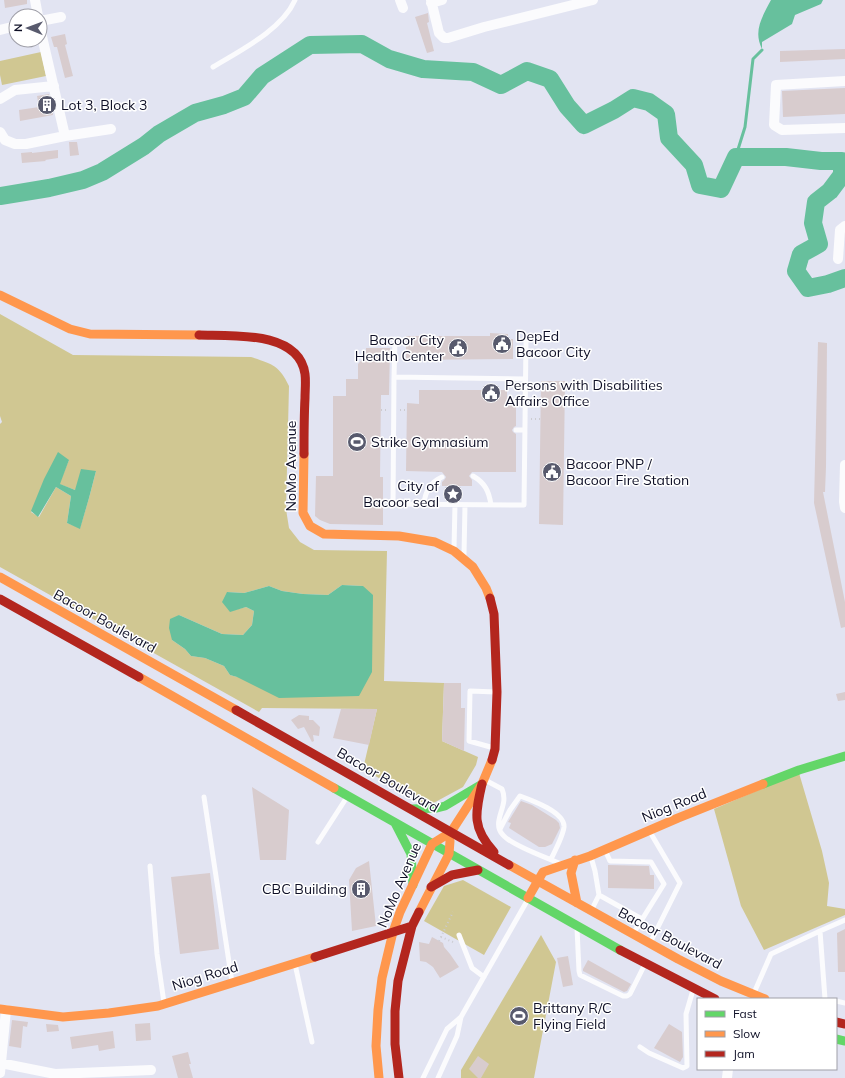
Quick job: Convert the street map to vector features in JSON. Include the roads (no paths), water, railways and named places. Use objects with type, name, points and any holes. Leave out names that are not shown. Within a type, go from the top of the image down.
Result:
[{"type":"main road","name":"NoMo Avenue","points":[[0,296],[70,329],[80,332],[98,334],[249,336],[270,340],[288,349],[300,359],[305,374],[303,513],[306,522],[312,529],[324,534],[382,535],[418,538],[435,542],[454,551],[464,558],[480,578],[491,600],[496,630],[497,692],[495,748],[483,782],[451,832],[432,844],[400,912],[393,932],[382,978],[376,1046],[379,1078]]},
{"type":"main road","name":"Bacoor Boulevard","points":[[0,577],[412,809],[591,912],[695,968],[762,998]]},
{"type":"main road","points":[[0,599],[577,926],[646,964],[713,998]]},
{"type":"main road","name":"Niog Road","points":[[528,898],[543,872],[590,856],[649,830],[799,770],[845,756]]},
{"type":"main road","points":[[412,809],[437,808],[445,806],[483,782]]},
{"type":"main road","points":[[483,782],[476,810],[479,833],[484,843],[500,859]]},
{"type":"main road","points":[[395,823],[411,854],[413,885]]},
{"type":"main road","name":"NoMo Avenue","points":[[399,1078],[395,1044],[398,981],[412,926],[449,854],[451,832]]},
{"type":"main road","points":[[575,860],[571,873],[577,903]]},
{"type":"main road","points":[[432,887],[452,875],[478,870]]},
{"type":"main road","name":"Niog Road","points":[[3,1010],[63,1017],[109,1013],[158,1006],[412,926]]},
{"type":"street","points":[[442,0],[431,2],[441,36],[448,38],[484,27],[593,0]]},
{"type":"street","points":[[48,19],[61,17]]},
{"type":"street","points":[[45,48],[65,136]]},
{"type":"street","points":[[845,81],[776,85],[774,125],[782,130],[845,128]]},
{"type":"street","points":[[0,99],[15,90],[54,86]]},
{"type":"street","points":[[0,132],[5,140],[15,144],[26,144],[111,129]]},
{"type":"street","points":[[838,259],[840,230],[845,226]]},
{"type":"street","points":[[845,465],[845,504]]},
{"type":"street","points":[[0,1073],[3,1010]]},
{"type":"street","points":[[0,1063],[55,1076],[151,1070]]},
{"type":"lane","points":[[212,67],[266,35],[292,6],[295,0]]},
{"type":"lane","points":[[395,339],[393,504],[524,505],[526,341]]},
{"type":"lane","points":[[394,377],[525,379]]},
{"type":"lane","points":[[516,430],[525,430]]},
{"type":"lane","points":[[472,476],[480,480],[487,489],[490,505]]},
{"type":"lane","points":[[424,504],[428,488],[436,480],[442,477]]},
{"type":"lane","points":[[454,551],[455,504]]},
{"type":"lane","points":[[464,558],[465,504]]},
{"type":"lane","points":[[495,748],[469,741],[470,691],[497,692]]},
{"type":"lane","points":[[483,782],[502,789],[504,794],[504,801],[499,822],[500,829],[504,836],[551,860],[563,864]]},
{"type":"lane","points":[[318,842],[347,796]]},
{"type":"lane","points":[[500,829],[510,810],[520,796],[556,813],[563,820],[564,829],[551,860]]},
{"type":"lane","points":[[204,797],[232,983]]},
{"type":"lane","points":[[649,830],[680,883],[649,944]]},
{"type":"lane","points":[[605,849],[610,861],[651,862],[664,884],[633,935]]},
{"type":"lane","points":[[590,856],[595,871],[599,895],[591,912]]},
{"type":"lane","points":[[150,866],[157,954],[164,1004]]},
{"type":"lane","points":[[599,895],[642,919]]},
{"type":"lane","points":[[438,1078],[457,1036],[461,1017],[528,898]]},
{"type":"lane","points":[[753,995],[771,954],[845,920]]},
{"type":"lane","points":[[577,926],[580,975],[623,996],[626,996],[630,994],[646,964]]},
{"type":"lane","points":[[820,931],[825,998]]},
{"type":"lane","points":[[459,935],[472,968],[484,977]]},
{"type":"lane","points":[[295,963],[312,1042]]},
{"type":"lane","points":[[640,1047],[683,1068],[687,1066],[688,1049],[686,1020],[694,989]]},
{"type":"lane","points":[[423,1078],[447,1029],[461,1017]]},
{"type":"waterway","points":[[0,196],[49,188],[83,180],[102,172],[144,146],[159,134],[195,113],[224,105],[244,97],[262,76],[310,45],[362,44],[389,59],[423,69],[473,72],[501,85],[527,71],[550,79],[567,106],[584,125],[614,110],[633,98],[649,102],[666,114],[669,138],[694,165],[700,185],[721,189],[736,157],[786,157],[821,161],[842,161],[842,175],[830,191],[816,202],[813,223],[819,244],[801,254],[796,271],[808,288],[828,284],[845,278]]},
{"type":"waterway","points":[[735,159],[745,127],[753,59],[762,50]]},
{"type":"place","name":"Lot 3, Block 3","points":[[47,105]]},
{"type":"place","name":"DepEd Bacoor City","points":[[502,344]]},
{"type":"place","name":"Bacoor City Health Center","points":[[458,348]]},
{"type":"place","name":"Persons with Disabilities Affairs Office","points":[[491,393]]},
{"type":"place","name":"Strike Gymnasium","points":[[357,442]]},
{"type":"place","name":"Bacoor PNP / Bacoor Fire Station","points":[[552,472]]},
{"type":"place","name":"City of Bacoor seal","points":[[453,494]]},
{"type":"place","name":"CBC Building","points":[[361,889]]},
{"type":"place","name":"Brittany R/C Flying Field","points":[[519,1016]]}]
